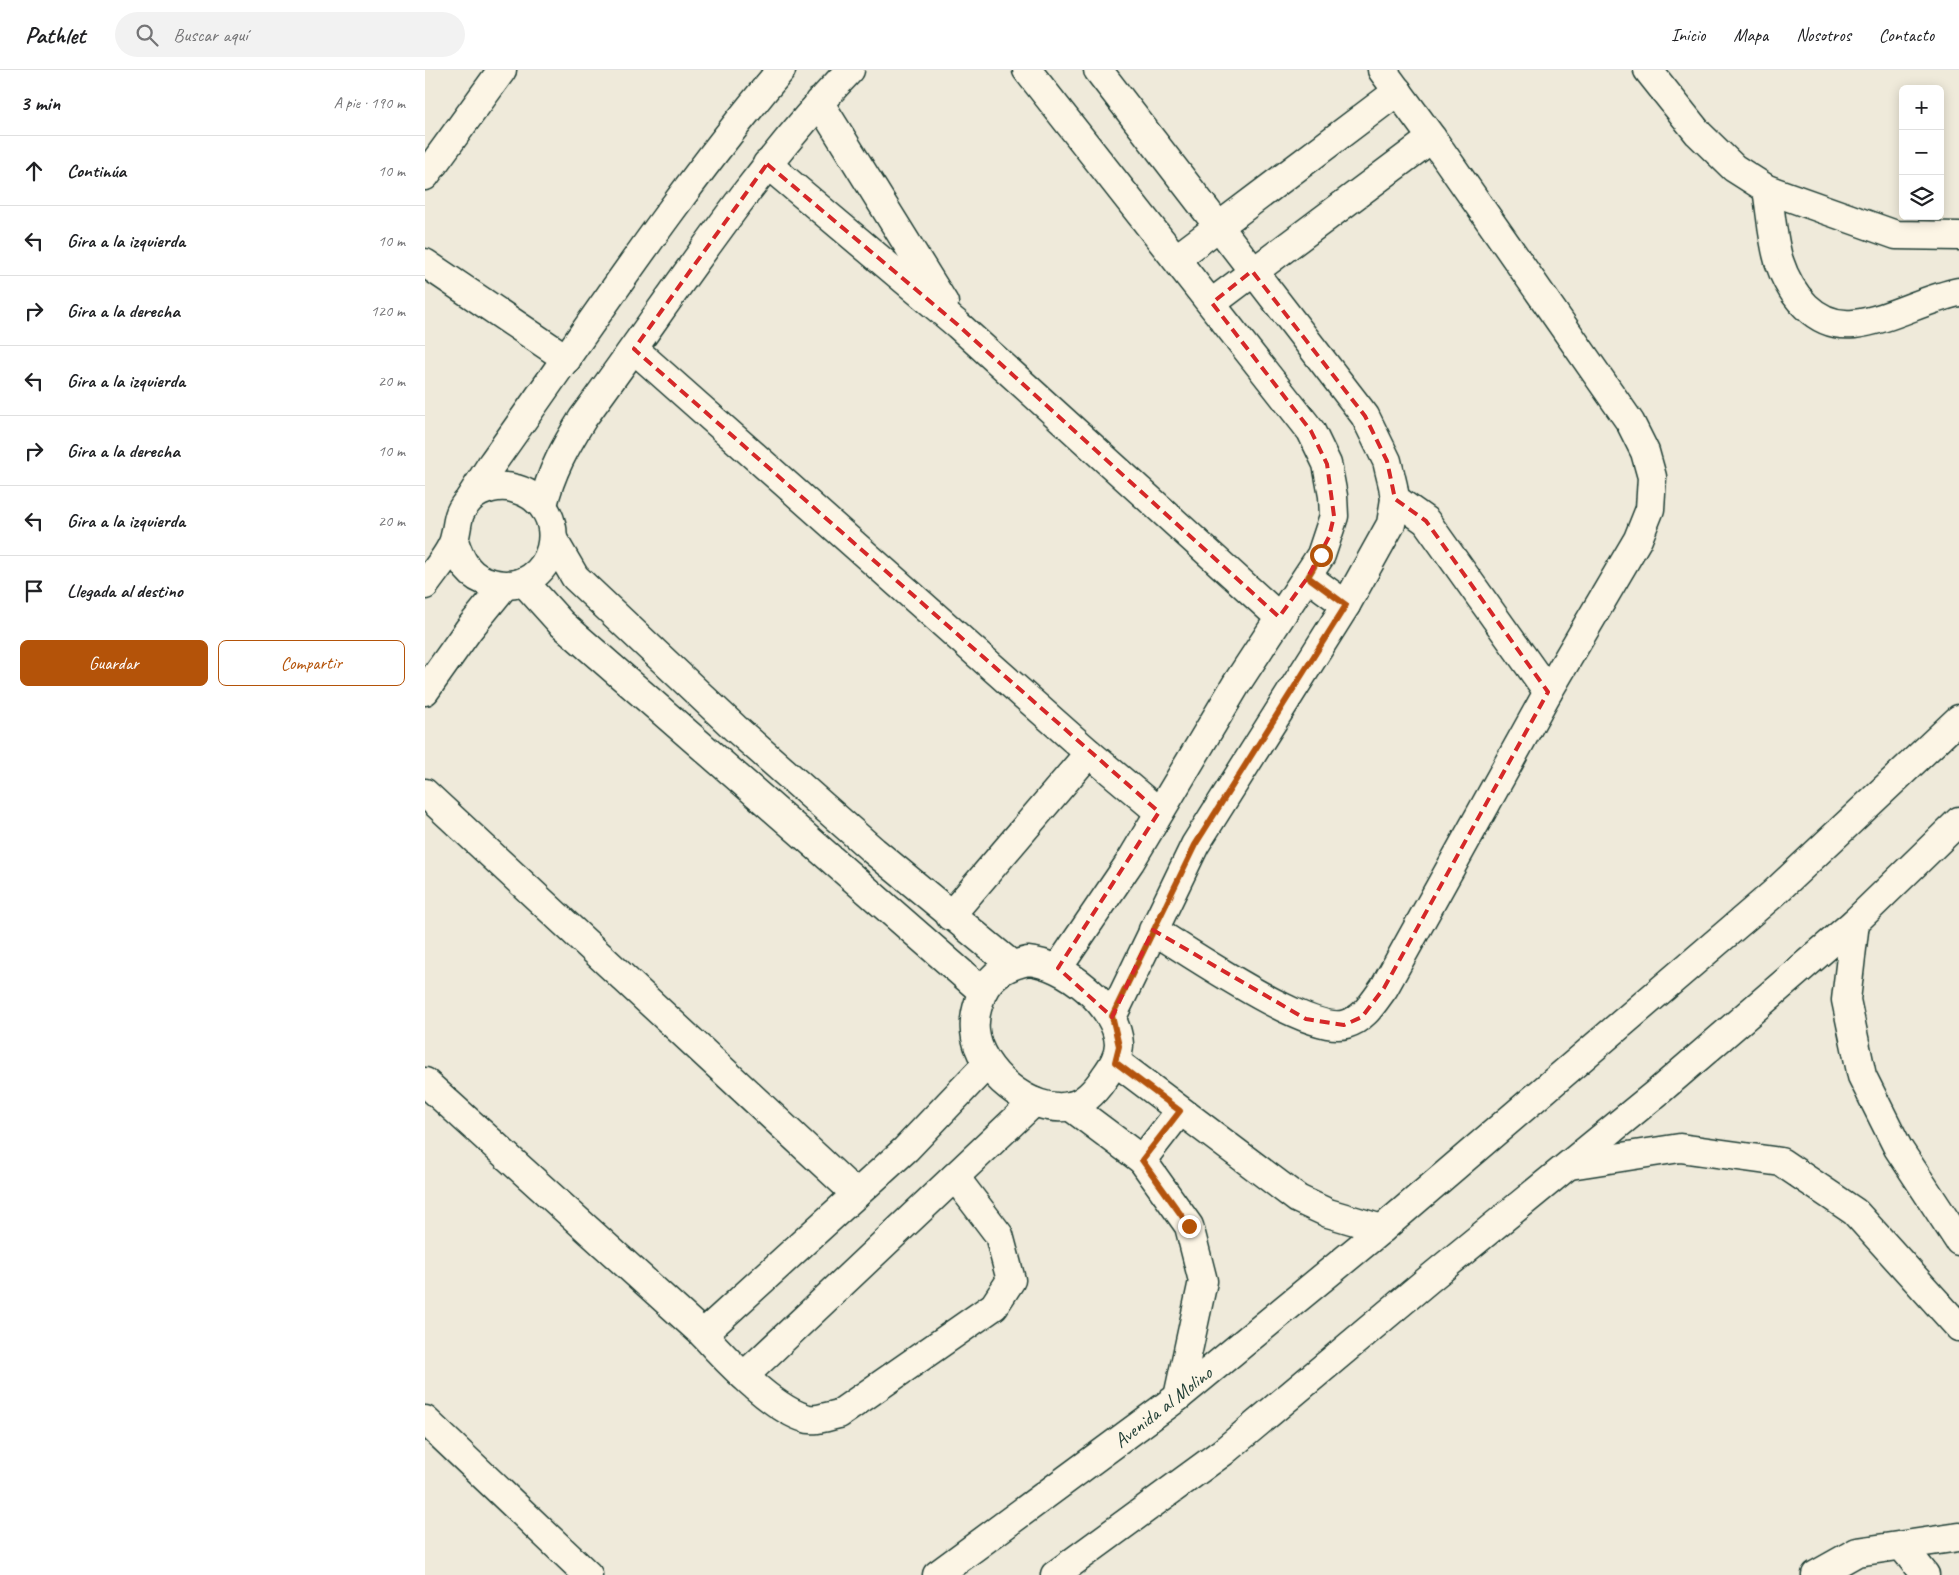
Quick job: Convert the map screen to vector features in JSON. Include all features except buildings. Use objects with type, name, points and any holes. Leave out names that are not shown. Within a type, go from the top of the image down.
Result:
[{"type":"street","points":[[425,176],[502,70]]},
{"type":"street","points":[[425,585],[454,541],[457,518],[491,465],[736,123],[781,70]]},
{"type":"street","points":[[543,505],[550,476],[561,452],[583,418],[634,349],[731,210],[819,102],[850,70]]},
{"type":"street","points":[[1027,70],[1177,258],[1311,431],[1327,464],[1333,496],[1334,516],[1329,537],[1308,577],[1279,617],[1130,862],[1058,968]]},
{"type":"street","points":[[1098,70],[1365,416],[1387,461],[1395,499],[1391,524],[1346,605],[1195,845],[1112,1016]]},
{"type":"street","points":[[1648,70],[1698,133],[1734,168],[1767,189],[1896,235],[1959,236]]},
{"type":"street","points":[[1153,930],[1271,1002],[1306,1019],[1344,1025],[1362,1017],[1384,988],[1548,692],[1638,539],[1650,510],[1652,477],[1645,452],[1630,422],[1390,80],[1219,227],[1177,258]]},
{"type":"street","points":[[819,102],[957,325]]},
{"type":"street","points":[[1212,303],[1432,138]]},
{"type":"street","points":[[767,164],[957,325],[1279,617]]},
{"type":"street","points":[[1767,189],[1779,260],[1792,289],[1811,313],[1831,322],[1853,324],[1887,316],[1940,296],[1959,292]]},
{"type":"street","points":[[425,262],[567,359]]},
{"type":"street","points":[[634,349],[1089,753],[1159,812]]},
{"type":"street","points":[[425,690],[469,629],[514,584],[538,572],[549,558],[553,541],[551,522],[543,505],[527,492],[508,486],[488,488],[470,498]]},
{"type":"street","points":[[1395,499],[1426,521],[1548,692]]},
{"type":"street","points":[[454,541],[462,564],[468,570],[480,580],[514,584],[982,991]]},
{"type":"street","points":[[553,541],[575,577],[735,728],[950,916],[1012,964]]},
{"type":"street","points":[[1308,577],[1346,605]]},
{"type":"street","name":"Avenida al Molino","points":[[937,1575],[1178,1398],[1382,1229],[1773,894],[1959,719]]},
{"type":"street","points":[[950,916],[1089,753]]},
{"type":"street","points":[[425,793],[856,1194]]},
{"type":"street","points":[[1055,1575],[1223,1452],[1428,1280],[1659,1091],[1855,922],[1959,821]]},
{"type":"street","points":[[1855,922],[1846,1000],[1862,1076],[1897,1148],[1959,1241]]},
{"type":"street","points":[[1036,962],[1058,968],[1075,981],[1112,1016],[1119,1046],[1115,1062],[1098,1088],[1085,1100],[1070,1106],[1053,1107],[1035,1102],[1004,1082],[987,1064],[979,1048],[975,1032],[976,1012],[982,991],[994,975],[1012,964],[1036,962]]},
{"type":"street","points":[[1115,1062],[1298,1199],[1328,1213],[1382,1229]]},
{"type":"street","points":[[703,1334],[906,1149],[987,1064]]},
{"type":"street","points":[[425,1082],[703,1334],[744,1376],[787,1409],[805,1418],[817,1419],[839,1414],[994,1306],[1011,1280],[1007,1257],[999,1235],[955,1177]]},
{"type":"street","points":[[744,1376],[1035,1102]]},
{"type":"street","points":[[1070,1106],[1142,1160],[1189,1226],[1203,1281],[1178,1398]]},
{"type":"street","points":[[1142,1160],[1180,1111]]},
{"type":"street","points":[[1569,1165],[1681,1148],[1781,1162],[1855,1212],[1959,1327]]},
{"type":"street","points":[[425,1420],[588,1575]]},
{"type":"street","points":[[1816,1575],[1857,1552],[1959,1537]]},
{"type":"street","points":[[1902,1546],[1925,1575]]},
{"type":"highlighted area","points":[[767,164],[958,325],[1279,617],[1308,577],[1329,537],[1334,516],[1327,464],[1311,431],[1212,303],[1252,271],[1365,416],[1387,461],[1395,499],[1426,521],[1548,692],[1384,988],[1362,1017],[1344,1025],[1306,1019],[1153,930],[1112,1017],[1058,968],[1159,812],[634,349]]},
{"type":"route","points":[[1189,1226],[1142,1160],[1180,1111],[1115,1062],[1119,1046],[1112,1016],[1195,845],[1269,724],[1346,605],[1308,577],[1321,555]]}]
